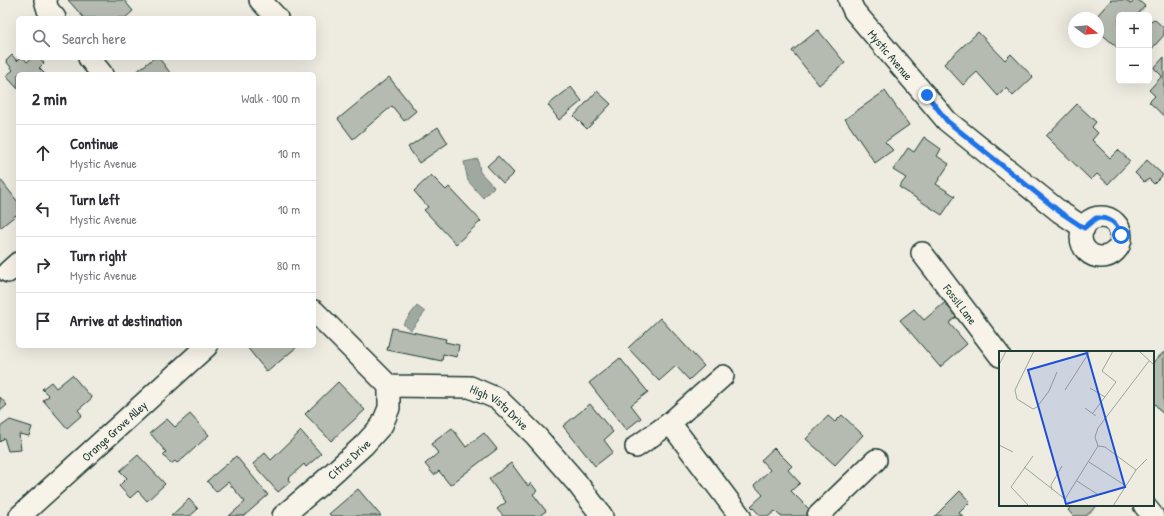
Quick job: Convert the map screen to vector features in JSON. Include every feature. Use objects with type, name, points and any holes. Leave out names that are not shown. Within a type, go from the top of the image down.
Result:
[{"type":"street","points":[[45,0],[48,10],[53,16]]},
{"type":"street","points":[[260,0],[275,16]]},
{"type":"street","name":"Mystic Avenue","points":[[848,0],[854,11],[947,121],[1060,212],[1084,228]]},
{"type":"street","points":[[91,60],[100,72]]},
{"type":"street","name":"Fossil Lane","points":[[922,252],[999,355]]},
{"type":"street","points":[[316,313],[389,386]]},
{"type":"street","name":"Orange Grove Alley","points":[[20,516],[205,348]]},
{"type":"street","points":[[636,447],[670,423],[723,376]]},
{"type":"street","name":"Citrus Drive","points":[[283,516],[364,445],[382,424],[388,408],[389,386]]},
{"type":"street","name":"High Vista Drive","points":[[389,386],[470,387],[498,399],[536,436],[577,483],[602,516]]},
{"type":"street","points":[[670,423],[740,516]]},
{"type":"street","points":[[818,516],[876,460]]},
{"type":"street","points":[[1145,506],[1153,516]]},
{"type":"shaded area","points":[[478,159],[480,172],[494,187],[483,198],[468,181],[464,162]]},
{"type":"shaded area","points":[[417,306],[425,312],[411,330],[403,324]]},
{"type":"building","points":[[68,0],[124,0],[133,11],[127,16],[82,16]]},
{"type":"building","points":[[1111,0],[1126,0],[1131,4],[1135,0],[1138,0],[1145,6],[1140,12],[1116,12],[1116,46],[1104,36],[1104,12],[1100,12]]},
{"type":"building","points":[[1154,19],[1164,28],[1164,35],[1152,49],[1152,48],[1152,20]]},
{"type":"building","points":[[818,30],[845,63],[819,85],[792,51]]},
{"type":"building","points":[[978,32],[1005,60],[1011,54],[1033,77],[1013,96],[1006,88],[998,96],[977,72],[963,85],[944,64]]},
{"type":"building","points":[[12,55],[17,61],[26,60],[27,62],[30,60],[42,60],[44,63],[39,68],[43,72],[16,72],[16,87],[6,76],[13,70],[6,61]]},
{"type":"building","points":[[1164,57],[1164,116],[1149,102],[1155,96],[1149,90],[1162,76],[1154,68]]},
{"type":"building","points":[[151,60],[160,60],[170,72],[136,72]]},
{"type":"building","points":[[389,77],[416,111],[404,121],[392,106],[353,139],[338,119]]},
{"type":"building","points":[[571,87],[582,101],[559,120],[548,105]]},
{"type":"building","points":[[597,91],[611,104],[587,129],[574,116]]},
{"type":"building","points":[[885,91],[909,125],[885,142],[893,150],[875,163],[845,119]]},
{"type":"building","points":[[1077,104],[1096,122],[1092,127],[1098,133],[1092,140],[1110,158],[1118,150],[1130,161],[1108,184],[1097,174],[1091,180],[1046,136]]},
{"type":"building","points":[[438,127],[448,143],[419,163],[408,147]]},
{"type":"building","points":[[924,137],[941,149],[937,156],[949,164],[936,184],[955,196],[942,215],[899,187],[906,178],[893,170],[908,148],[914,152]]},
{"type":"building","points":[[498,156],[514,173],[503,183],[487,166]]},
{"type":"building","points":[[1147,160],[1163,175],[1154,184],[1149,179],[1144,182],[1135,173]]},
{"type":"building","points":[[431,175],[446,190],[449,187],[481,221],[456,244],[424,210],[428,207],[414,191]]},
{"type":"building","points":[[0,179],[16,199],[16,215],[0,228]]},
{"type":"building","points":[[949,299],[961,313],[949,323],[967,344],[940,367],[900,320],[914,309],[924,320]]},
{"type":"building","points":[[660,318],[704,366],[689,380],[676,366],[659,381],[628,348]]},
{"type":"building","points":[[392,328],[446,339],[445,342],[459,345],[457,357],[443,354],[442,361],[387,350]]},
{"type":"building","points":[[248,348],[296,348],[267,372]]},
{"type":"building","points":[[1164,352],[1164,411],[1162,413],[1155,404],[1154,405],[1154,361]]},
{"type":"building","points":[[620,358],[648,392],[631,405],[641,418],[626,430],[589,383]]},
{"type":"building","points":[[72,375],[92,398],[78,410],[82,415],[67,428],[43,400],[49,396],[42,389],[51,382],[56,388]]},
{"type":"building","points":[[338,382],[365,410],[331,441],[305,414]]},
{"type":"building","points":[[0,397],[7,405],[0,411]]},
{"type":"building","points":[[590,404],[613,432],[604,440],[613,452],[595,466],[563,426]]},
{"type":"building","points":[[190,414],[209,435],[184,458],[177,463],[175,461],[171,464],[163,455],[166,452],[150,433],[167,419],[175,427]]},
{"type":"building","points":[[842,415],[863,435],[835,465],[806,439],[828,416],[835,422]]},
{"type":"building","points":[[10,420],[32,427],[29,436],[19,434],[21,450],[8,451],[4,438],[0,442],[0,427]]},
{"type":"building","points":[[452,428],[466,447],[484,433],[497,449],[450,485],[439,471],[434,475],[425,464],[438,453],[431,444]]},
{"type":"building","points":[[301,431],[321,454],[306,467],[304,464],[288,479],[290,482],[278,492],[253,464],[265,453],[271,460]]},
{"type":"building","points":[[774,448],[792,466],[788,470],[800,483],[791,491],[811,511],[806,516],[780,516],[775,511],[769,516],[761,516],[751,506],[763,495],[754,485],[770,470],[761,460]]},
{"type":"building","points":[[138,455],[165,484],[147,501],[138,491],[130,498],[119,486],[127,478],[120,471]]},
{"type":"building","points":[[236,456],[268,495],[244,516],[229,516],[245,502],[228,482],[216,492],[207,481]]},
{"type":"building","points":[[511,463],[528,486],[531,483],[537,491],[533,494],[546,511],[539,516],[503,516],[497,509],[506,502],[489,479]]},
{"type":"building","points":[[358,489],[381,516],[331,516],[329,514]]},
{"type":"building","points":[[960,491],[970,502],[959,513],[963,516],[935,516]]},
{"type":"building","points":[[189,499],[198,509],[190,516],[171,516]]},
{"type":"building","points":[[1072,506],[1097,506],[1086,516],[1073,516],[1068,510]]},
{"type":"route","points":[[927,95],[947,121],[1060,212],[1084,228],[1091,220],[1102,217],[1108,218],[1117,225],[1121,235]]}]
